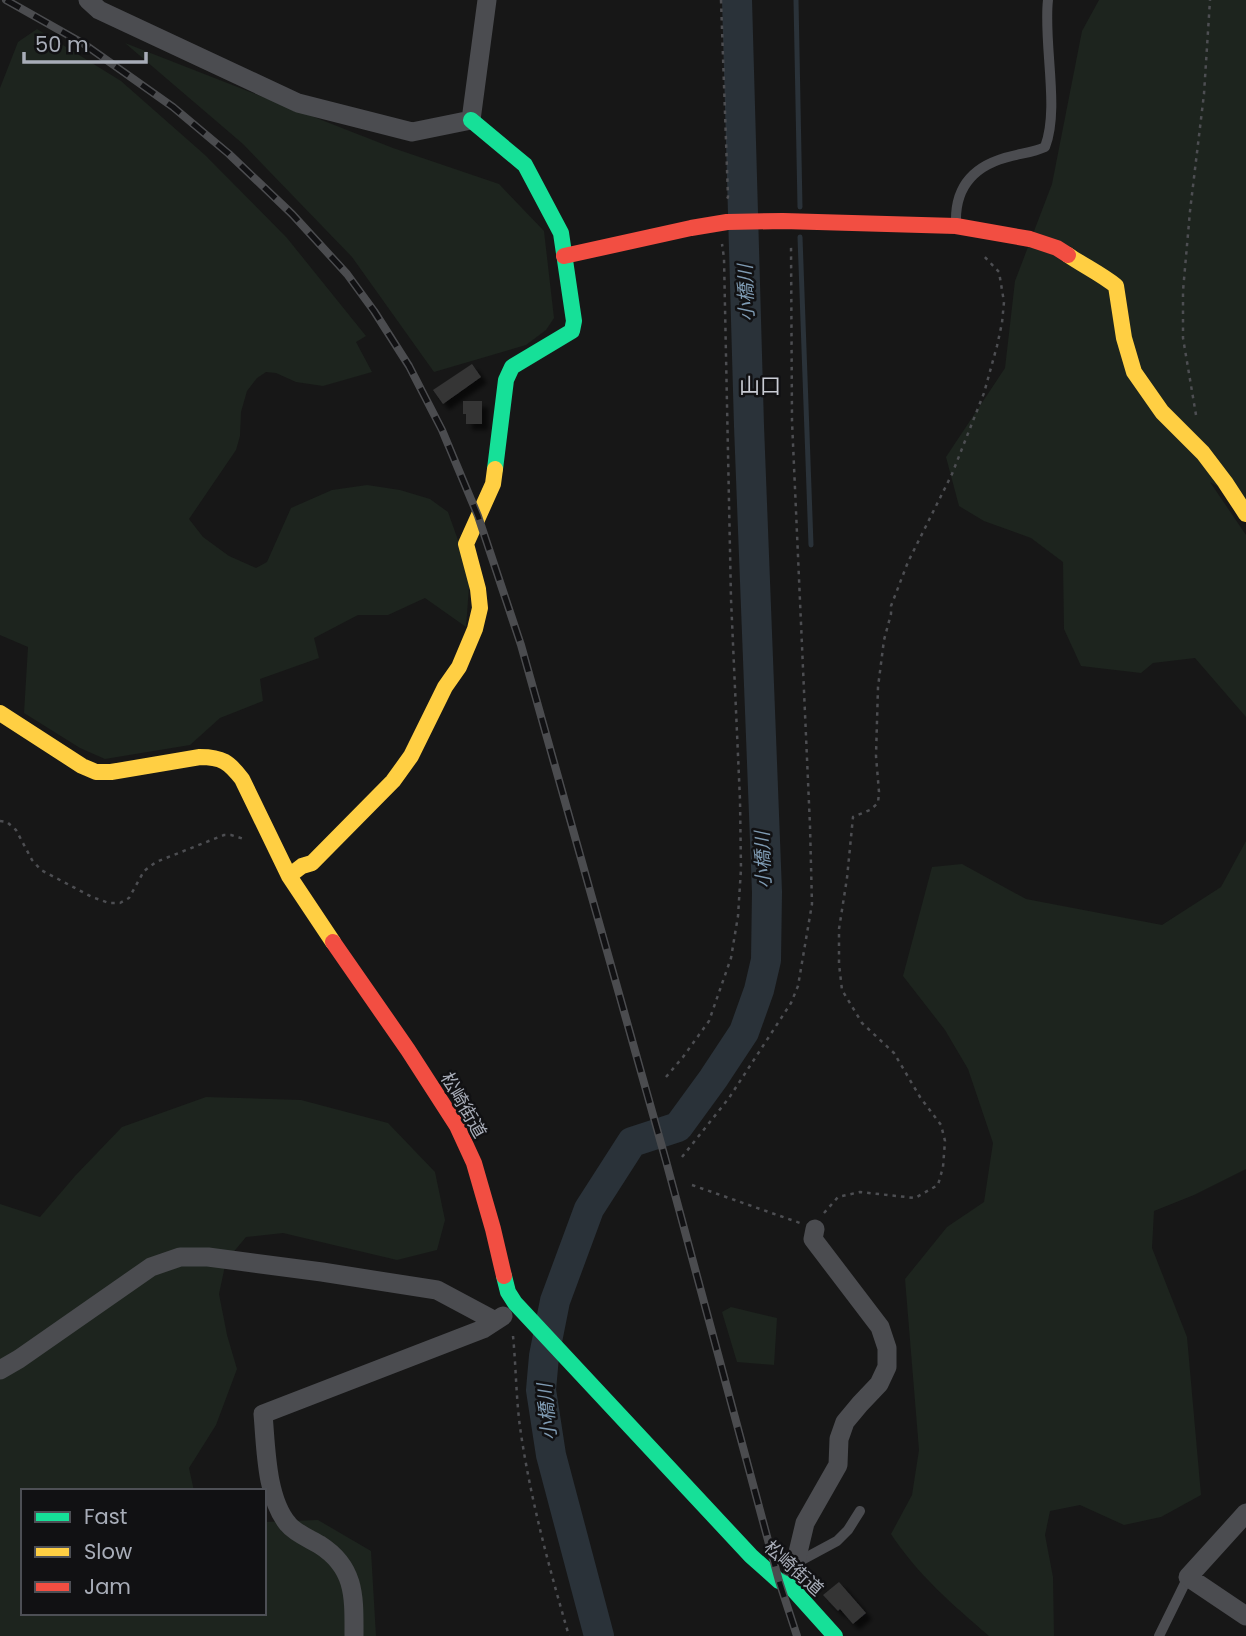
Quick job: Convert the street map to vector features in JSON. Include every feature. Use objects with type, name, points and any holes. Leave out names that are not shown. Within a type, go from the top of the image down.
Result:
[{"type":"street","points":[[88,0],[99,10],[298,103],[412,132],[471,120]]},
{"type":"street","points":[[471,120],[487,0]]},
{"type":"street","points":[[289,876],[302,866],[312,863],[393,781],[411,756],[445,687],[458,667],[475,629],[480,608],[467,544],[493,485],[506,380],[512,367],[572,331],[575,321],[561,233],[525,165],[471,120]]},
{"type":"street","points":[[564,256],[722,223],[787,221],[956,226],[1030,239],[1057,248],[1116,286],[1124,338],[1135,372],[1162,412],[1203,453],[1246,514]]},
{"type":"street","name":"松崎街道","points":[[0,713],[82,766],[96,772],[111,772],[200,757],[223,759],[233,765],[243,779],[289,876],[457,1126],[474,1163],[493,1229],[510,1312],[573,1366],[751,1556],[779,1581],[790,1586],[835,1636]]},
{"type":"street","points":[[790,1586],[805,1522],[838,1465],[839,1439],[845,1422],[879,1384],[887,1367],[887,1348],[880,1327],[813,1239],[815,1229]]},
{"type":"street","points":[[0,1370],[151,1267],[180,1256],[208,1256],[437,1290],[487,1315],[510,1312]]},
{"type":"street","points":[[355,1636],[355,1600],[348,1576],[333,1553],[289,1526],[275,1501],[267,1460],[263,1414],[483,1329],[510,1312]]},
{"type":"street","points":[[1246,1513],[1188,1577],[1246,1616]]},
{"type":"lane","points":[[956,226],[955,210],[961,190],[978,170],[1010,156],[1031,153],[1045,147],[1050,134],[1051,97],[1046,17],[1048,0]]},
{"type":"lane","points":[[794,1564],[837,1541],[860,1511]]},
{"type":"lane","points":[[1159,1636],[1188,1577]]},
{"type":"path","points":[[666,1077],[709,1021],[732,958],[741,869],[731,599],[724,258],[722,223],[718,214],[728,197],[721,0]]},
{"type":"path","points":[[1196,415],[1183,338],[1183,291],[1203,94],[1209,0]]},
{"type":"path","points":[[682,1157],[729,1098],[791,1003],[798,986],[811,904],[787,221]]},
{"type":"path","points":[[692,1185],[815,1229],[822,1215],[838,1197],[860,1192],[915,1198],[938,1185],[943,1167],[945,1141],[941,1125],[920,1097],[894,1053],[862,1023],[842,990],[839,929],[853,817],[870,810],[878,803],[878,687],[891,606],[908,562],[952,474],[984,393],[1002,323],[1004,302],[999,272],[982,254]]},
{"type":"path","points":[[0,821],[7,822],[16,830],[32,860],[41,870],[109,903],[120,903],[129,898],[144,871],[156,862],[224,835],[231,835],[250,844]]},
{"type":"path","points":[[510,1312],[520,1426],[528,1473],[569,1636]]},
{"type":"shaded area","points":[[1099,0],[1246,0],[1246,502],[1210,482],[1246,535],[1246,717],[1195,658],[1153,663],[1141,673],[1081,666],[1064,629],[1063,562],[1031,538],[984,521],[959,506],[946,457],[1005,368],[1015,281],[1052,184],[1082,31]]},
{"type":"shaded area","points":[[37,29],[121,81],[205,155],[287,238],[366,336],[356,342],[372,372],[323,386],[296,382],[276,373],[266,372],[257,378],[247,391],[236,450],[189,519],[203,537],[229,556],[256,568],[267,562],[291,508],[332,490],[367,485],[400,490],[430,499],[448,512],[470,574],[466,627],[425,598],[388,615],[358,615],[314,638],[319,658],[260,679],[263,701],[220,718],[190,745],[105,759],[80,748],[24,713],[28,647],[0,635],[0,88],[18,42]]},
{"type":"shaded area","points":[[125,43],[393,148],[499,184],[544,231],[554,318],[546,330],[526,345],[434,372],[352,257],[243,144]]},
{"type":"shaded area","points":[[1246,841],[1246,1169],[1154,1211],[1152,1248],[1187,1337],[1201,1495],[1161,1517],[1124,1525],[1080,1505],[1050,1511],[1045,1535],[1053,1577],[1054,1636],[989,1636],[924,1576],[891,1534],[912,1495],[919,1450],[905,1279],[947,1227],[984,1202],[993,1143],[968,1069],[945,1030],[903,976],[932,867],[962,864],[1026,899],[1162,925],[1221,887]]},
{"type":"shaded area","points":[[206,1097],[301,1100],[388,1123],[435,1172],[445,1220],[437,1250],[397,1260],[283,1233],[246,1237],[226,1261],[219,1294],[237,1369],[216,1425],[189,1468],[194,1489],[21,1489],[21,1615],[266,1615],[266,1522],[318,1520],[371,1551],[376,1636],[0,1636],[0,1204],[40,1217],[122,1127]]},
{"type":"shaded area","points":[[731,1307],[777,1318],[774,1365],[737,1362],[722,1312]]},
{"type":"building","points":[[472,364],[481,377],[443,404],[433,390]]},
{"type":"building","points":[[463,401],[482,401],[482,424],[466,424]]},
{"type":"building","points":[[839,1582],[866,1613],[853,1624],[823,1595]]},
{"type":"waterway","name":"小橋川","points":[[599,1636],[551,1455],[541,1390],[544,1356],[555,1301],[589,1209],[632,1142],[678,1127],[713,1079],[744,1032],[766,960],[767,892],[749,426],[737,0]]},
{"type":"waterway","points":[[796,0],[800,207]]},
{"type":"waterway","points":[[800,237],[811,545]]},
{"type":"railway","points":[[6,0],[84,44],[173,107],[229,154],[292,214],[347,274],[374,311],[409,366],[442,430],[478,516],[521,645],[666,1161],[779,1581],[797,1636]]},
{"type":"traffic: fast","points":[[471,120],[525,165],[561,233],[574,321],[572,331],[512,367],[506,380],[495,469]]},
{"type":"traffic: fast","points":[[504,1276],[508,1292],[515,1303],[751,1556],[779,1581],[790,1586],[835,1636]]},
{"type":"traffic: slow","points":[[1068,255],[1116,286],[1124,338],[1134,372],[1162,412],[1203,453],[1246,514]]},
{"type":"traffic: slow","points":[[289,876],[302,866],[312,863],[393,781],[411,756],[445,687],[459,667],[475,629],[480,608],[478,589],[466,544],[493,484],[495,469]]},
{"type":"traffic: slow","points":[[0,713],[82,766],[96,772],[111,772],[200,757],[220,759],[229,765],[242,779],[289,876],[333,942]]},
{"type":"traffic: jam","points":[[564,256],[727,222],[783,221],[956,226],[1030,239],[1057,248],[1068,255]]},
{"type":"traffic: jam","points":[[333,942],[457,1126],[474,1163],[504,1276]]},
{"type":"district","name":"山口","points":[[760,385]]}]
